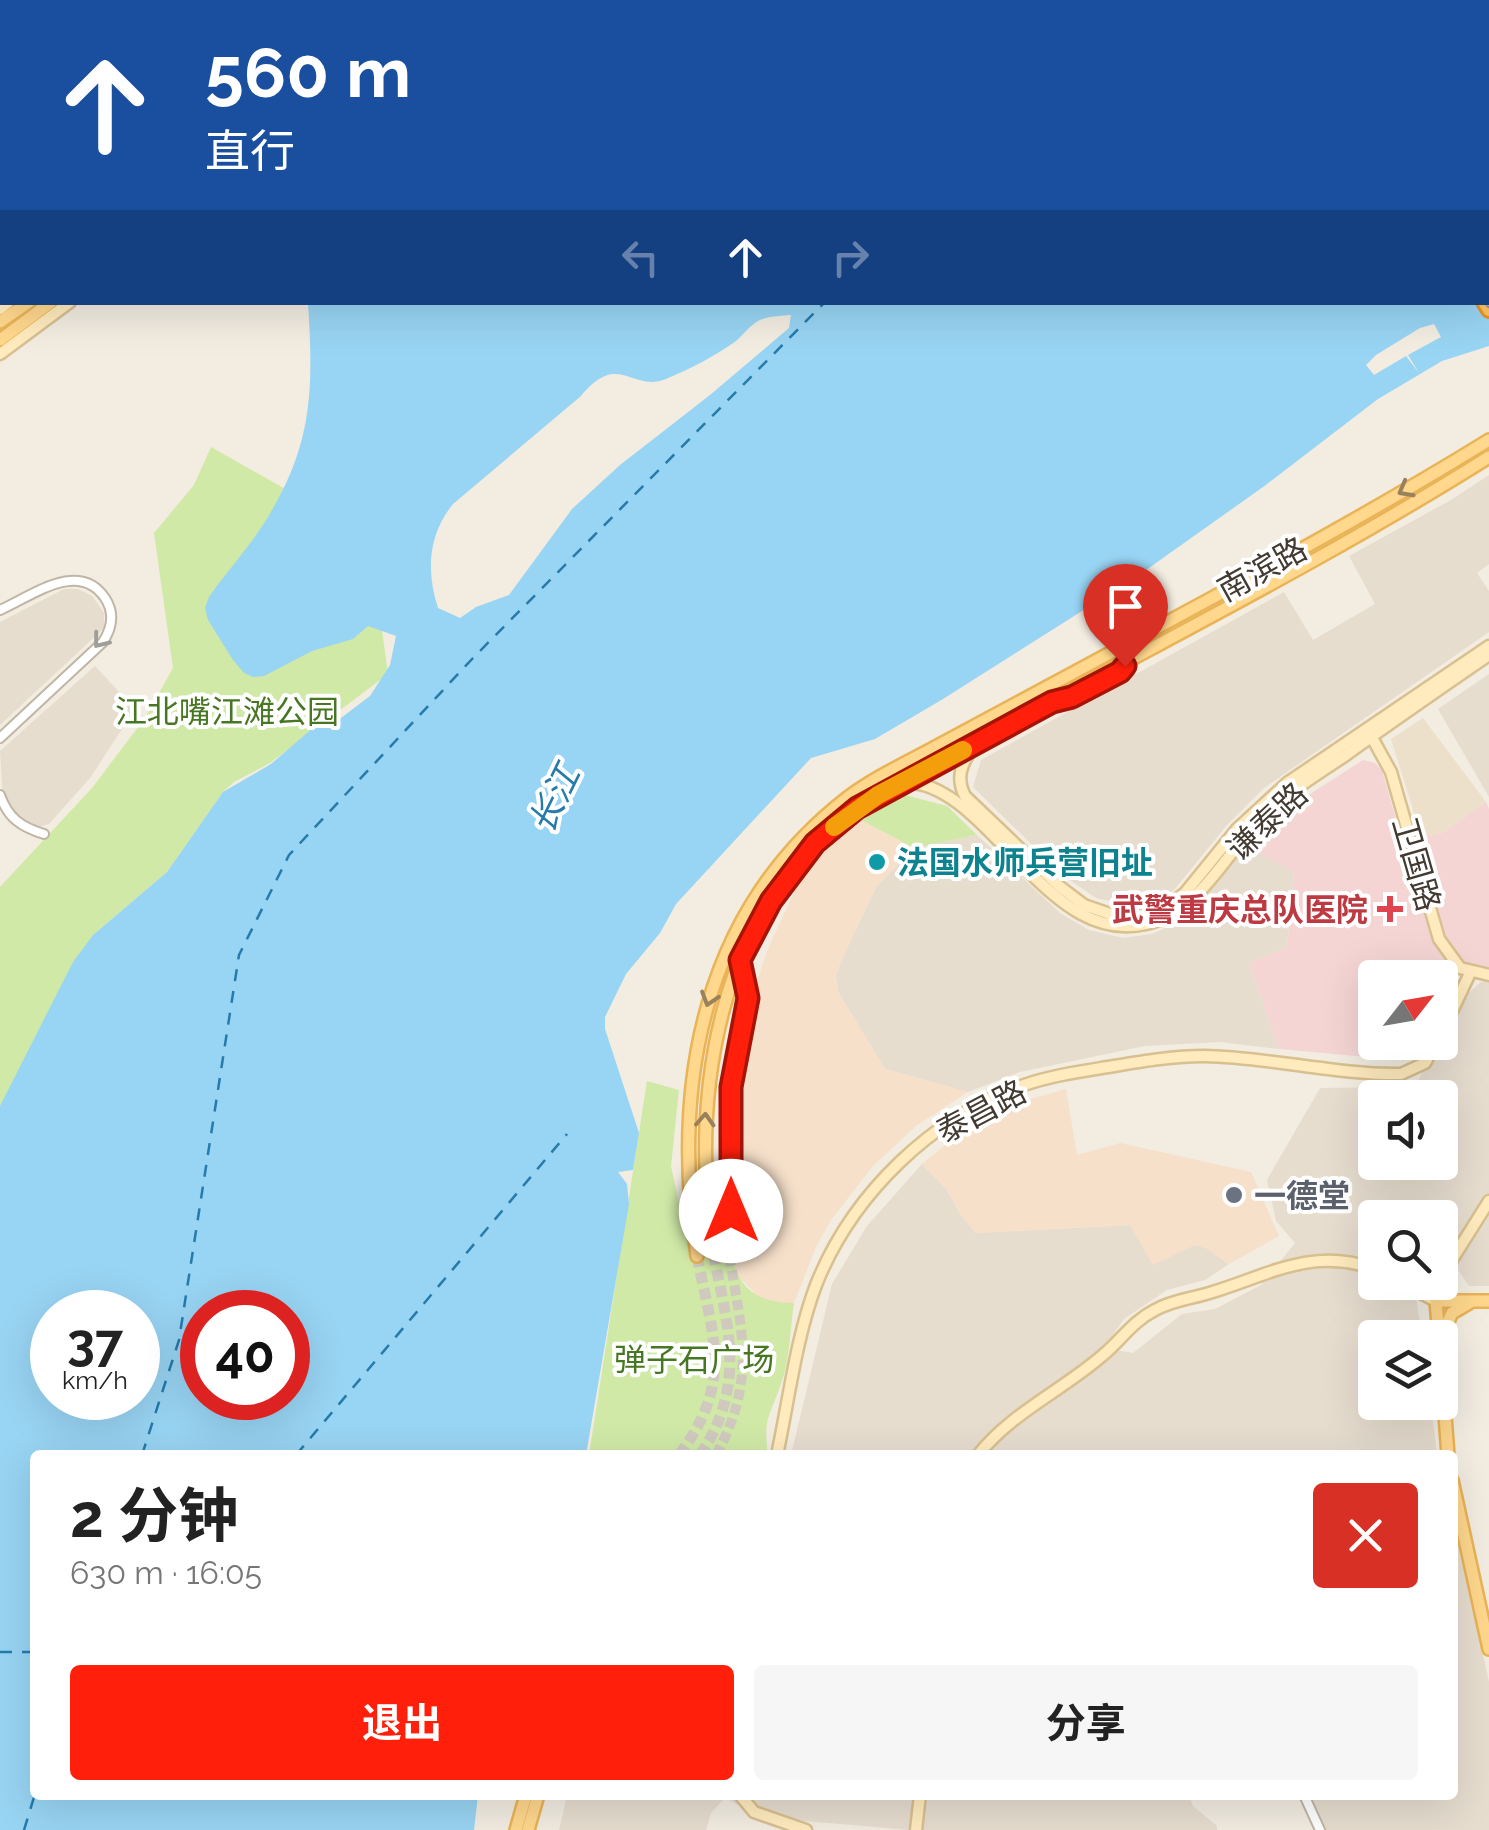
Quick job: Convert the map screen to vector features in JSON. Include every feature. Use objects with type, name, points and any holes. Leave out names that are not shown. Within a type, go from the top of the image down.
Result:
[{"type":"main road","points":[[0,322],[24,305]]},
{"type":"main road","points":[[0,340],[47,305]]},
{"type":"main road","name":"南滨路","points":[[697,1256],[686,1168],[695,1061],[711,990],[762,891],[808,834],[848,797],[1489,440]]},
{"type":"main road","name":"南滨路","points":[[713,1252],[703,1158],[707,1084],[718,1030],[740,960],[771,901],[800,860],[857,808],[1489,457]]},
{"type":"main road","points":[[1162,642],[1152,644],[1150,638],[1203,608],[1219,593]]},
{"type":"main road","points":[[1110,654],[1119,653],[1126,662]]},
{"type":"main road","points":[[1438,1320],[1436,1301],[1489,1301]]},
{"type":"main road","points":[[1449,1320],[1452,1313],[1473,1301]]},
{"type":"main road","points":[[1446,1420],[1448,1450]]},
{"type":"main road","points":[[1458,1507],[1489,1649]]},
{"type":"main road","points":[[516,1830],[525,1800]]},
{"type":"main road","points":[[528,1830],[537,1800]]},
{"type":"street","points":[[0,354],[66,305]]},
{"type":"street","points":[[0,610],[72,579],[94,585],[111,608],[112,621],[102,642],[0,738]]},
{"type":"street","name":"谦泰路","points":[[901,783],[922,783],[945,793],[1051,894],[1078,914],[1110,926],[1160,920],[1181,908],[1268,812],[1489,646]]},
{"type":"street","name":"谦泰路","points":[[976,744],[960,773],[965,796],[1070,896],[1097,911],[1130,916],[1155,912],[1185,894],[1262,804],[1287,784],[1489,655]]},
{"type":"street","name":"卫国路","points":[[1369,733],[1391,772],[1439,939],[1452,961],[1470,973]]},
{"type":"street","points":[[0,795],[6,810],[23,828],[44,834]]},
{"type":"street","points":[[728,1248],[731,1087],[748,998],[740,960]]},
{"type":"street","points":[[1470,973],[1489,975]]},
{"type":"street","name":"泰昌路","points":[[1458,999],[1470,973]]},
{"type":"street","name":"泰昌路","points":[[778,1450],[808,1311],[831,1254],[882,1179],[963,1114],[1006,1092],[1048,1078],[1173,1058],[1227,1057],[1402,1074],[1427,1060]]},
{"type":"street","points":[[1436,1301],[1450,1263],[1489,1201]]},
{"type":"street","points":[[982,1450],[994,1435],[1104,1355],[1135,1322],[1172,1302],[1299,1262],[1334,1261],[1358,1266]]},
{"type":"street","points":[[744,1800],[754,1812],[806,1830]]},
{"type":"street","points":[[916,1830],[919,1800]]},
{"type":"street","points":[[1306,1800],[1320,1830]]},
{"type":"shaded area","points":[[1489,475],[1489,564],[1477,573],[1489,591],[1489,632],[1264,788],[1227,825],[1174,890],[1161,898],[1128,905],[1096,898],[1064,876],[973,787],[981,760],[1284,592],[1313,640],[1375,604],[1349,556]]},
{"type":"shaded area","points":[[64,589],[78,589],[92,596],[104,613],[104,628],[0,725],[0,622]]},
{"type":"shaded area","points":[[95,666],[135,709],[90,778],[49,824],[35,828],[16,817],[3,798],[0,751]]},
{"type":"shaded area","points":[[1489,674],[1489,797],[1438,709]]},
{"type":"shaded area","points":[[1423,718],[1486,802],[1444,832],[1422,838],[1391,739]]},
{"type":"shaded area","name":"武警重庆总队医院","points":[[1363,760],[1375,763],[1382,771],[1403,843],[1444,832],[1486,802],[1489,809],[1489,970],[1466,963],[1458,972],[1458,960],[1358,960],[1358,1056],[1279,1049],[1249,963],[1287,947],[1294,872],[1247,846],[1299,801]]},
{"type":"shaded area","points":[[859,819],[914,848],[876,887],[840,963],[836,977],[838,992],[885,1069],[968,1092],[916,1126],[873,1166],[831,1220],[794,1303],[776,1303],[760,1298],[735,1273],[730,1249],[736,1213],[736,1086],[751,1000],[767,951],[803,873]]},
{"type":"shaded area","points":[[977,835],[1060,913],[1089,930],[1123,938],[1152,934],[1185,919],[1247,846],[1294,871],[1287,947],[1249,963],[1279,1049],[1220,1042],[1145,1046],[1020,1072],[968,1092],[885,1069],[838,992],[836,977],[840,963],[876,887],[914,848]]},
{"type":"shaded area","points":[[1481,982],[1489,982],[1489,1286],[1469,1286],[1458,1270],[1458,1200],[1358,1200],[1358,1300],[1417,1300],[1419,1320],[1358,1320],[1358,1420],[1433,1420],[1436,1450],[792,1450],[832,1284],[867,1226],[922,1164],[947,1189],[976,1233],[1130,1225],[1206,1248],[1229,1264],[1205,1280],[1167,1290],[1124,1319],[1104,1348],[1133,1353],[1182,1314],[1215,1309],[1261,1285],[1295,1243],[1276,1221],[1267,1180],[1320,1088],[1358,1088],[1358,1180],[1458,1180],[1458,1080],[1418,1080],[1430,1060],[1458,1060],[1458,1012],[1469,993]]},
{"type":"shaded area","points":[[1066,1089],[1077,1155],[1120,1143],[1251,1172],[1279,1236],[1229,1264],[1195,1245],[1153,1265],[1130,1225],[976,1233],[946,1189],[922,1164],[945,1145],[1020,1102]]},
{"type":"shaded area","points":[[1458,1538],[1489,1682],[1489,1830],[1325,1830],[1310,1800],[1458,1800]]},
{"type":"shaded area","points":[[566,1800],[723,1800],[711,1813],[706,1830],[559,1830]]},
{"type":"shaded area","points":[[729,1800],[913,1800],[910,1830],[760,1817]]},
{"type":"shaded area","points":[[927,1800],[1191,1800],[1217,1826],[1217,1830],[923,1830]]},
{"type":"green space","name":"江北嘴江滩公园","points":[[211,447],[294,494],[380,616],[388,674],[270,763],[234,782],[167,872],[93,935],[88,964],[0,1120],[0,887],[92,788],[145,718],[173,668],[154,533],[194,485]]},
{"type":"green space","points":[[905,795],[947,806],[977,835],[914,848],[859,819]]},
{"type":"green space","name":"弹子石广场","points":[[647,1081],[679,1090],[671,1166],[691,1259],[730,1249],[737,1273],[750,1290],[769,1300],[794,1303],[786,1365],[767,1425],[768,1450],[590,1450]]},
{"type":"water","name":"长江","points":[[308,305],[1489,305],[1489,346],[1442,361],[1378,399],[1139,575],[943,699],[875,739],[811,758],[676,904],[660,933],[626,974],[605,1017],[605,1029],[639,1133],[633,1170],[618,1172],[627,1184],[629,1204],[587,1450],[30,1450],[30,1800],[477,1800],[474,1830],[0,1830],[0,1106],[73,962],[93,935],[167,872],[223,792],[271,764],[321,721],[333,724],[370,696],[390,665],[396,636],[368,626],[353,639],[312,651],[264,676],[253,677],[233,660],[208,620],[205,608],[209,597],[250,544],[286,484],[303,434],[310,384]],"holes":[[[791,315],[789,328],[620,465],[572,509],[509,595],[476,607],[460,618],[438,608],[432,554],[438,528],[453,504],[594,383],[615,374],[643,381],[666,379],[720,352],[760,320]]]},
{"type":"pier","points":[[1434,324],[1441,337],[1408,355],[1419,373],[1406,356],[1374,375],[1366,365],[1420,328]]},
{"type":"ferry route","points":[[144,1450],[179,1340],[239,955],[289,855],[473,658],[822,305]]},
{"type":"ferry route","points":[[300,1450],[567,1134]]},
{"type":"ferry route","points":[[0,1652],[30,1652]]},
{"type":"ferry route","points":[[24,1830],[33,1800]]},
{"type":"tunnel","points":[[718,1450],[729,1427],[742,1377],[741,1329],[728,1248]]},
{"type":"tunnel","points":[[703,1450],[715,1430],[729,1380],[728,1331],[713,1252]]},
{"type":"tunnel","points":[[682,1450],[707,1405],[715,1359],[697,1256]]},
{"type":"slow traffic","points":[[834,827],[878,795],[963,750]]},
{"type":"place","name":"法国水师兵营旧址","points":[[877,862]]},
{"type":"place","name":"武警重庆总队医院","points":[[1390,909]]},
{"type":"place","name":"一德堂","points":[[1234,1195]]},
{"type":"route","points":[[731,1211],[731,1087],[748,998],[740,960],[786,878],[815,843],[857,808],[1125,666]]}]
